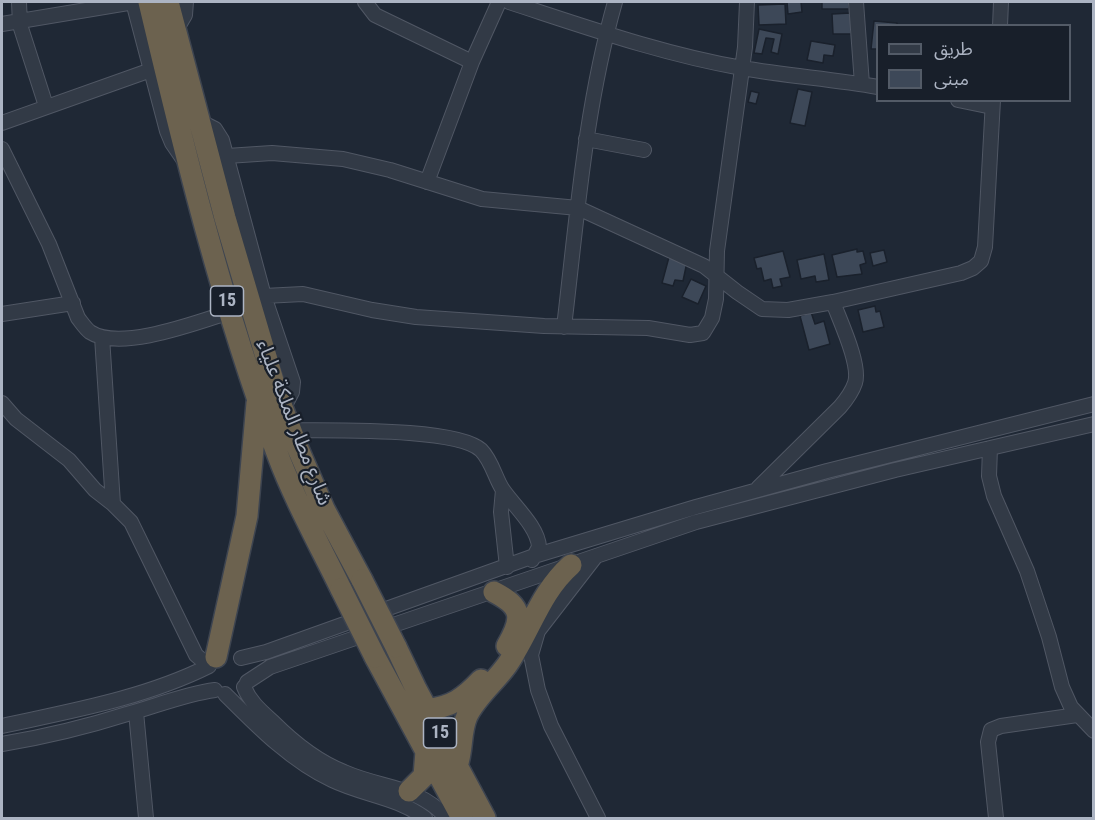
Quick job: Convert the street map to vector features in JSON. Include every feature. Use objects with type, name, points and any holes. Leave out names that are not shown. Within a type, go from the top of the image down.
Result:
[{"type":"highway","name":"شارع مطار الملكة علياء","points":[[149,2],[200,214],[277,454],[304,515],[375,657],[462,819]]},
{"type":"highway","name":"شارع مطار الملكة علياء","points":[[168,2],[225,218],[291,430],[324,509],[485,819]]},
{"type":"highway","points":[[212,662],[247,516],[258,397]]},
{"type":"highway","points":[[457,766],[462,749],[464,725],[469,713],[517,650],[549,589],[571,565]]},
{"type":"highway","points":[[427,709],[448,705],[467,695],[497,662],[509,643],[518,614],[512,602],[494,592]]},
{"type":"highway","points":[[409,791],[424,776],[426,751]]},
{"type":"street","points":[[19,2],[20,21],[46,106]]},
{"type":"street","points":[[2,24],[133,2],[167,131],[188,167]]},
{"type":"street","points":[[175,32],[185,15],[186,2]]},
{"type":"street","points":[[365,2],[375,15],[472,62]]},
{"type":"street","points":[[427,182],[472,62],[499,2]]},
{"type":"street","points":[[509,2],[662,51],[741,68],[876,87]]},
{"type":"street","points":[[564,327],[586,139],[606,34],[615,2]]},
{"type":"street","points":[[264,296],[303,294],[408,317],[564,327],[648,328],[690,334],[702,333],[712,318],[716,299],[721,221],[746,31],[747,2]]},
{"type":"street","points":[[856,2],[862,84]]},
{"type":"street","points":[[1000,24],[1001,2]]},
{"type":"street","points":[[2,123],[151,70]]},
{"type":"street","points":[[227,156],[272,153],[343,159],[363,162],[460,194],[497,202],[578,208],[682,254],[717,274],[737,292],[762,309],[788,310],[961,273],[974,268],[981,261],[985,247],[993,104],[976,102]]},
{"type":"street","points":[[199,121],[215,129],[227,156],[264,296],[293,382],[292,392],[283,408]]},
{"type":"street","points":[[586,139],[644,150]]},
{"type":"street","points":[[2,149],[49,244],[85,328],[91,333],[117,339],[150,335],[230,312]]},
{"type":"street","points":[[756,490],[840,407],[856,382],[854,361],[833,302]]},
{"type":"street","points":[[2,314],[73,303]]},
{"type":"street","points":[[102,337],[113,504]]},
{"type":"street","points":[[2,403],[16,419],[69,460],[95,490],[131,522],[196,655],[203,661],[212,662]]},
{"type":"street","points":[[2,726],[62,713],[142,691],[189,676],[226,653],[241,658],[266,652],[534,556],[756,490],[1094,404]]},
{"type":"street","points":[[2,744],[78,728],[136,712],[181,696],[220,692],[236,693],[270,667],[696,522],[1094,424]]},
{"type":"street","points":[[291,430],[387,433],[458,439],[480,449],[503,490],[536,536],[539,547],[517,583]]},
{"type":"street","points":[[990,448],[989,476],[994,496],[1027,571],[1062,687],[1077,715],[1094,731]]},
{"type":"street","points":[[503,490],[501,512],[507,567]]},
{"type":"street","points":[[596,556],[538,631],[531,655],[538,690],[551,726],[598,819]]},
{"type":"street","points":[[241,658],[249,671],[246,684],[254,704],[286,736],[315,757],[358,778],[409,791],[428,801],[447,819]]},
{"type":"street","points":[[212,662],[209,681],[272,738],[315,771],[355,790],[398,802],[425,819]]},
{"type":"street","points":[[136,712],[146,819]]},
{"type":"street","points":[[996,819],[988,742],[991,730],[1000,726],[1077,715]]},
{"type":"building","points":[[787,2],[801,2],[802,12],[788,14]]},
{"type":"building","points":[[822,2],[849,2],[849,9],[822,9]]},
{"type":"building","points":[[785,4],[786,24],[759,25],[758,5]]},
{"type":"building","points":[[851,13],[851,34],[833,34],[832,14]]},
{"type":"building","points":[[874,21],[897,23],[876,24],[876,49],[871,49]]},
{"type":"building","points":[[759,29],[782,34],[778,54],[771,52],[774,39],[766,38],[762,54],[754,53]]},
{"type":"building","points":[[811,41],[835,45],[833,56],[824,55],[823,63],[807,60]]},
{"type":"building","points":[[798,89],[812,92],[805,126],[790,123]]},
{"type":"building","points":[[751,91],[759,93],[756,104],[748,102]]},
{"type":"building","points":[[857,249],[857,252],[863,251],[866,263],[860,265],[862,274],[837,277],[832,255]]},
{"type":"building","points":[[884,250],[887,262],[873,266],[870,253]]},
{"type":"building","points":[[783,251],[790,277],[780,279],[782,286],[773,288],[771,279],[764,281],[761,268],[757,269],[754,258]]},
{"type":"building","points":[[824,254],[829,280],[816,282],[815,276],[801,279],[797,260]]},
{"type":"building","points":[[669,257],[687,262],[683,281],[675,280],[673,286],[662,283]]},
{"type":"building","points":[[691,279],[706,286],[698,304],[682,297]]},
{"type":"building","points":[[875,306],[876,312],[880,311],[884,327],[863,332],[858,310]]},
{"type":"building","points":[[811,312],[815,324],[824,321],[830,344],[809,350],[800,316]]}]
